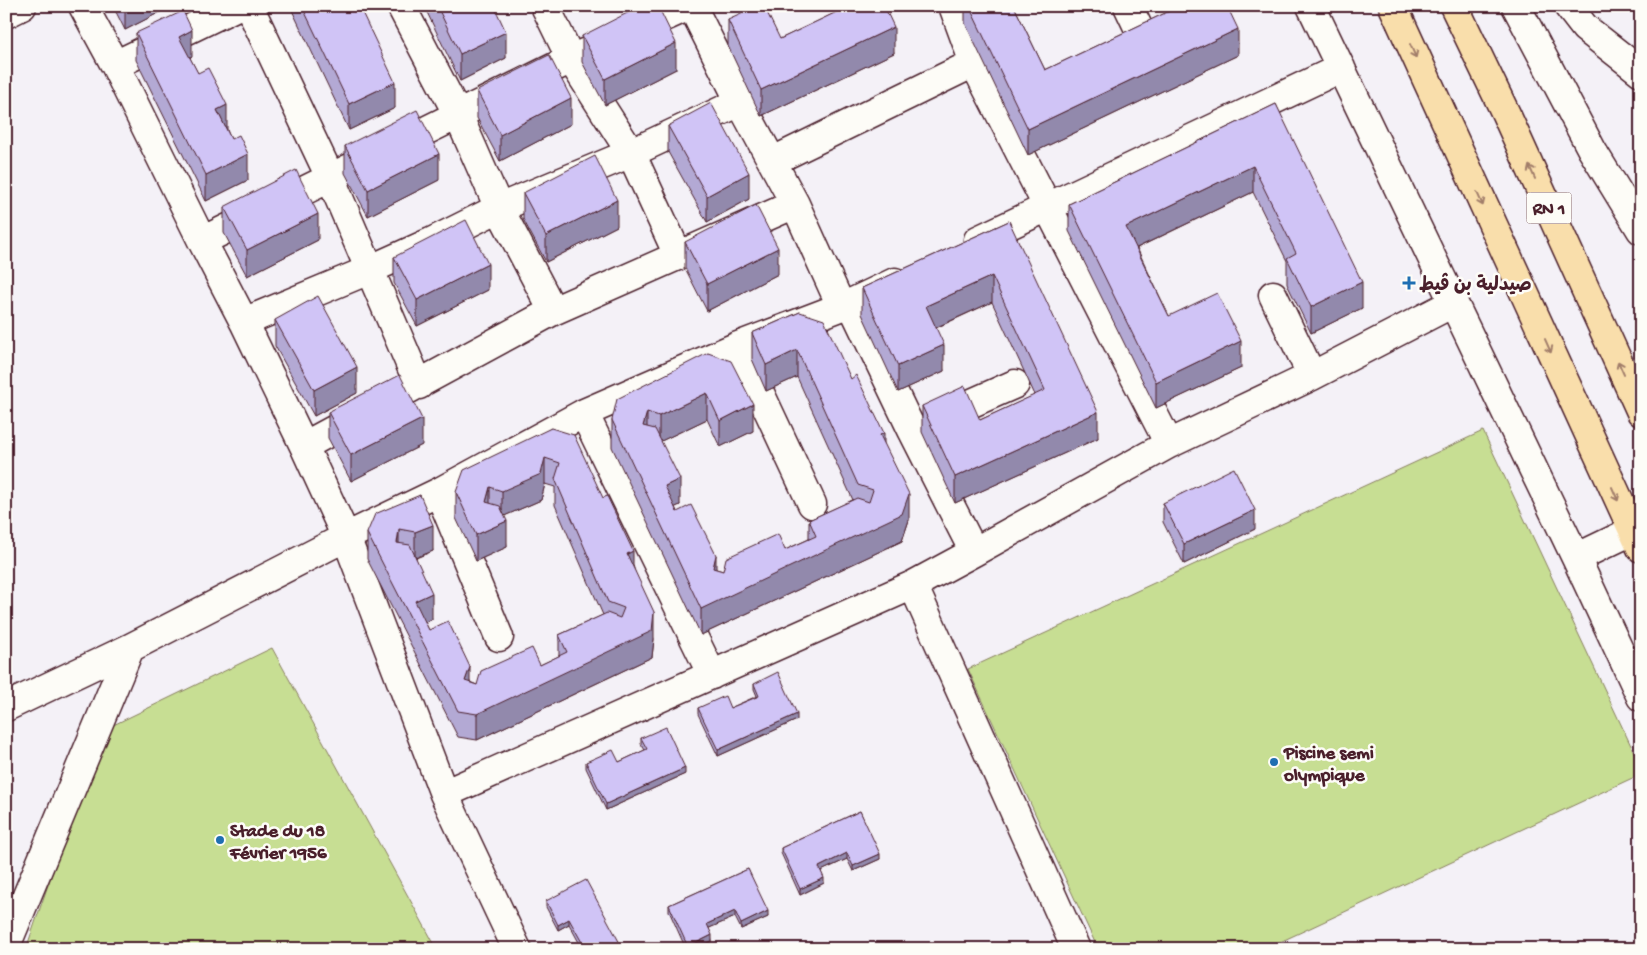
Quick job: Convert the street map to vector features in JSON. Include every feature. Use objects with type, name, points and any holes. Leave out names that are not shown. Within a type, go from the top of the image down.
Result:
[{"type":"highway","points":[[1393,6],[1636,540]]},
{"type":"highway","name":"RN 1","points":[[1454,6],[1506,114],[1641,412]]},
{"type":"street","points":[[6,14],[22,6]]},
{"type":"street","points":[[83,6],[115,65],[244,322],[346,537],[444,794],[517,949]]},
{"type":"street","points":[[115,65],[237,6]]},
{"type":"street","points":[[249,6],[330,177],[419,385]]},
{"type":"street","points":[[401,6],[458,115],[499,208],[553,311]]},
{"type":"street","points":[[546,6],[571,59],[632,153],[678,255]]},
{"type":"street","points":[[202,240],[571,59],[691,6],[974,552]]},
{"type":"street","points":[[953,6],[974,63],[1169,444]]},
{"type":"street","points":[[1311,6],[1641,697]]},
{"type":"street","points":[[1516,6],[1592,150],[1641,230]]},
{"type":"street","points":[[1568,6],[1585,28],[1641,72]]},
{"type":"street","points":[[773,161],[974,63]]},
{"type":"street","points":[[959,250],[1341,68]]},
{"type":"street","points":[[244,322],[369,270],[499,208],[632,153],[740,102]]},
{"type":"street","points":[[304,446],[553,311],[795,204]]},
{"type":"street","points":[[6,707],[130,648],[346,537],[439,492],[584,413],[738,346],[846,304],[914,272]]},
{"type":"street","points":[[1273,295],[1312,376]]},
{"type":"street","points":[[444,794],[913,585],[1169,444],[1312,376],[1453,303]]},
{"type":"street","points":[[738,346],[812,504]]},
{"type":"street","points":[[912,430],[1014,384]]},
{"type":"street","points":[[584,413],[712,675]]},
{"type":"street","points":[[439,492],[499,637]]},
{"type":"street","points":[[1576,558],[1636,540]]},
{"type":"street","points":[[913,585],[1076,949]]},
{"type":"street","points":[[6,946],[130,648]]},
{"type":"green space","points":[[1483,431],[1641,767],[1641,774],[1265,949],[1098,949],[968,669]]},
{"type":"green space","name":"Stade du 18 Février 1956","points":[[272,648],[437,949],[26,949],[101,731]]},
{"type":"building","points":[[302,6],[359,6],[395,82],[349,104]]},
{"type":"building","points":[[437,6],[494,6],[506,32],[460,54]]},
{"type":"building","points":[[641,6],[658,6],[676,43],[605,79],[582,36]]},
{"type":"building","points":[[759,6],[764,6],[780,39],[845,8],[844,6],[884,6],[894,27],[761,90],[728,20]]},
{"type":"building","points":[[969,6],[1014,6],[1045,70],[1180,6],[1227,6],[1238,29],[1028,129]]},
{"type":"building","points":[[183,11],[192,30],[179,37],[198,73],[208,68],[227,105],[217,110],[231,139],[239,135],[248,154],[206,175],[136,33]]},
{"type":"building","points":[[549,55],[571,98],[500,135],[477,91]]},
{"type":"building","points":[[711,103],[749,173],[707,196],[668,126]]},
{"type":"building","points":[[1276,104],[1362,282],[1311,307],[1287,258],[1296,253],[1253,166],[1126,227],[1169,316],[1217,293],[1241,341],[1156,382],[1069,204]]},
{"type":"building","points":[[417,110],[439,154],[368,190],[345,146]]},
{"type":"building","points":[[595,156],[617,200],[546,236],[523,193]]},
{"type":"building","points":[[296,170],[318,214],[247,250],[224,207]]},
{"type":"building","points":[[756,205],[778,248],[707,284],[685,242]]},
{"type":"building","points":[[466,220],[488,264],[417,300],[394,257]]},
{"type":"building","points":[[1009,221],[1098,412],[955,477],[922,406],[965,386],[980,420],[1045,390],[992,276],[926,306],[944,345],[898,366],[862,288]]},
{"type":"building","points":[[318,296],[357,367],[314,390],[275,320]]},
{"type":"building","points":[[800,312],[824,320],[851,379],[856,375],[884,433],[880,435],[909,494],[902,514],[701,609],[612,420],[617,399],[708,353],[731,361],[753,404],[720,421],[707,393],[659,416],[647,412],[643,426],[655,429],[680,479],[665,486],[677,512],[691,505],[716,555],[713,568],[723,571],[726,558],[778,534],[785,550],[816,536],[809,520],[857,498],[869,502],[873,490],[858,485],[797,350],[766,365],[752,333]]},
{"type":"building","points":[[400,375],[422,419],[351,455],[328,412]]},
{"type":"building","points":[[551,428],[574,435],[603,498],[607,496],[633,551],[627,554],[654,612],[652,631],[477,714],[458,711],[367,533],[375,514],[420,495],[433,525],[415,532],[399,529],[397,543],[410,545],[432,593],[415,601],[429,630],[448,621],[470,667],[465,681],[477,685],[481,671],[532,648],[540,665],[567,652],[559,635],[607,613],[620,618],[624,608],[608,602],[555,479],[560,463],[545,458],[541,474],[502,491],[490,487],[486,502],[500,506],[507,521],[476,535],[456,492],[464,470]]},
{"type":"building","points":[[1234,468],[1255,510],[1184,544],[1163,503]]},
{"type":"building","points":[[778,672],[797,714],[718,750],[698,708],[725,696],[730,708],[759,696],[754,684]]},
{"type":"building","points":[[666,727],[685,768],[606,804],[586,762],[613,750],[619,762],[647,749],[641,738]]},
{"type":"building","points":[[860,811],[880,854],[853,866],[847,853],[819,867],[824,878],[800,889],[781,848]]},
{"type":"building","points":[[748,869],[768,911],[741,924],[735,911],[707,924],[712,935],[688,947],[669,905]]},
{"type":"building","points":[[586,880],[623,949],[580,949],[584,946],[569,919],[558,925],[546,901]]},
{"type":"place","name":"صيدلية بن ڤيط","points":[[1409,283]]},
{"type":"place","name":"Piscine semi olympique","points":[[1274,762]]},
{"type":"place","name":"Stade du 18 Février 1956","points":[[220,840]]}]
